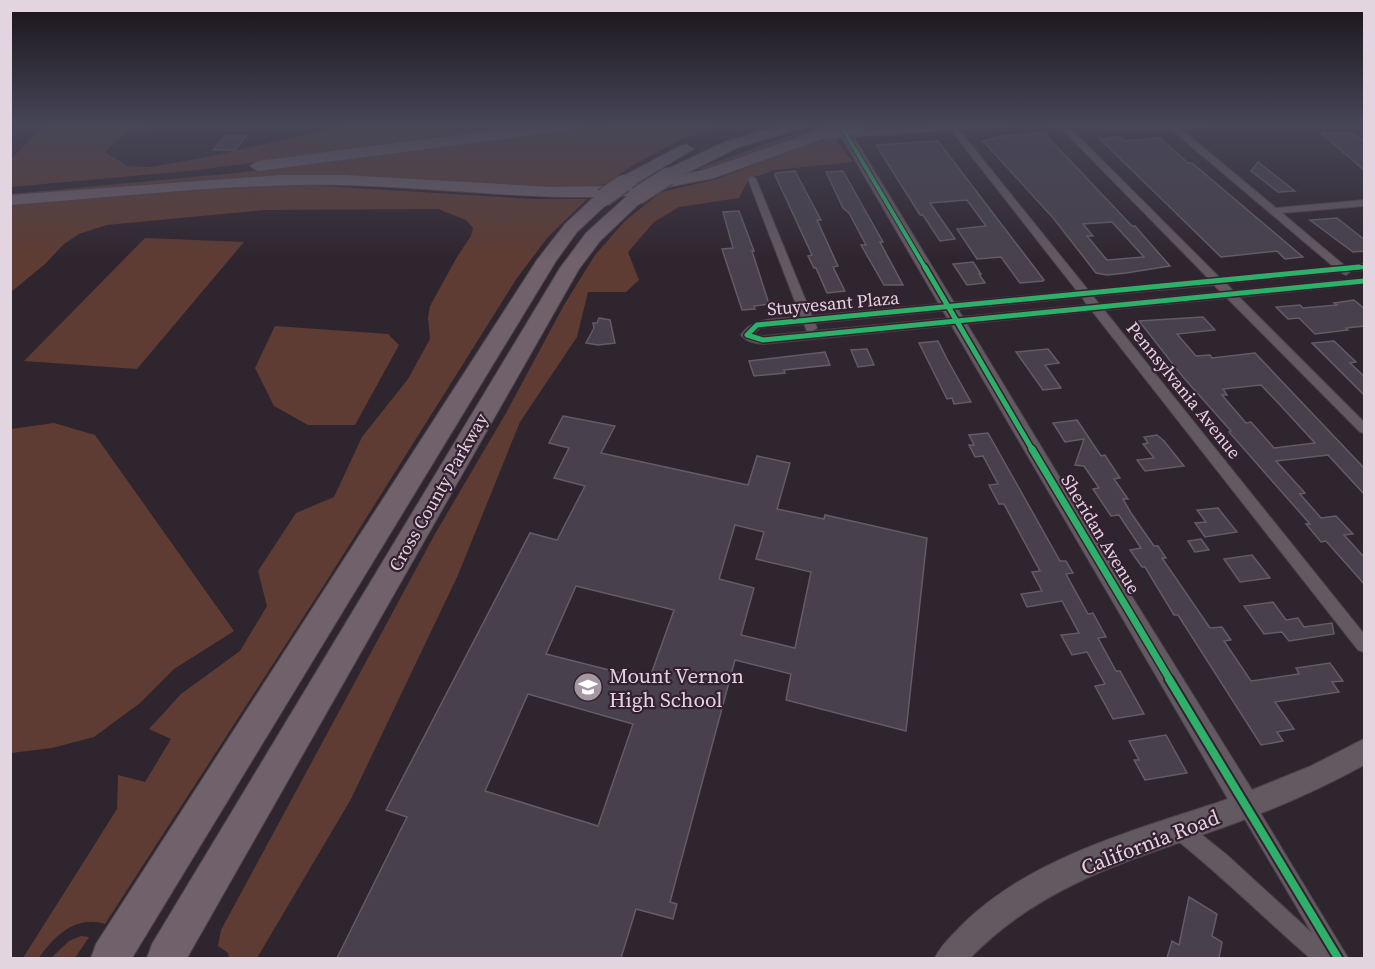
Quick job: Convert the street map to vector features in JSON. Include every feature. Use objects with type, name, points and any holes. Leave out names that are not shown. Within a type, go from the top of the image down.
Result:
[{"type":"highway","points":[[10,190],[229,169]]},
{"type":"highway","name":"Cross County Parkway","points":[[110,958],[543,266],[571,228],[655,169]]},
{"type":"highway","name":"Cross County Parkway","points":[[166,958],[570,268],[593,237],[621,192],[682,169]]},
{"type":"highway","points":[[10,200],[213,183],[290,180],[608,192],[643,188],[702,176],[723,169]]},
{"type":"street","name":"Sheridan Avenue","points":[[871,169],[953,314],[1338,958]]},
{"type":"street","name":"Pennsylvania Avenue","points":[[986,169],[1365,645]]},
{"type":"street","points":[[1106,169],[1365,429]]},
{"type":"street","points":[[1224,169],[1362,284]]},
{"type":"street","points":[[752,180],[813,334]]},
{"type":"street","points":[[1273,211],[1365,203]]},
{"type":"street","name":"Stuyvesant Plaza","points":[[1362,284],[1095,308],[953,314],[807,320],[757,325],[747,335],[763,340],[953,314],[1084,294],[1365,267]]},
{"type":"street","name":"California Road","points":[[950,958],[995,915],[1038,888],[1098,859],[1332,771],[1365,751]]},
{"type":"street","points":[[1180,830],[1220,862],[1276,916],[1325,958]]},
{"type":"shaded area","points":[[11,169],[204,169],[198,170],[11,187]]},
{"type":"shaded area","points":[[265,169],[627,169],[605,184],[575,189],[322,177],[11,197],[11,194]]},
{"type":"shaded area","points":[[743,169],[783,169],[749,179],[739,198],[679,207],[654,222],[628,252],[639,280],[626,292],[588,292],[577,337],[520,422],[458,575],[351,799],[257,958],[229,958],[228,953],[218,946],[221,930],[435,534],[506,413],[564,305],[595,255],[625,221],[661,192],[717,179]]},
{"type":"shaded area","points":[[307,185],[533,199],[587,199],[548,237],[517,278],[326,582],[105,924],[85,922],[75,925],[59,935],[39,958],[23,958],[117,809],[118,775],[145,782],[171,739],[149,729],[181,694],[240,651],[267,606],[258,571],[296,513],[334,497],[362,437],[408,379],[430,339],[428,318],[430,306],[471,236],[473,228],[466,220],[438,209],[264,210],[107,225],[79,234],[64,244],[45,264],[11,292],[11,203],[212,186]]},
{"type":"shaded area","points":[[145,238],[244,242],[137,369],[24,361]]},
{"type":"shaded area","points":[[275,326],[388,334],[399,345],[355,425],[308,425],[274,406],[255,368]]},
{"type":"shaded area","points":[[54,423],[95,435],[234,631],[174,669],[140,703],[94,737],[52,748],[11,753],[11,429]]},
{"type":"shaded area","points":[[81,936],[89,937],[75,958],[51,958],[69,941]]},
{"type":"building","points":[[891,169],[960,169],[1044,280],[1020,283],[1001,257],[977,259],[957,229],[986,226],[967,200],[930,203],[955,239],[940,241],[923,215],[920,215]]},
{"type":"building","points":[[1009,169],[1078,169],[1132,226],[1135,226],[1170,266],[1107,275],[1096,273],[1054,219]],"holes":[[[1112,222],[1144,257],[1107,260],[1087,236],[1093,236],[1083,224]]]},
{"type":"building","points":[[1131,169],[1199,169],[1303,257],[1285,259],[1277,251],[1221,257]]},
{"type":"building","points":[[1267,169],[1295,191],[1278,192],[1251,171]]},
{"type":"building","points":[[795,171],[821,220],[817,220],[838,266],[833,267],[845,291],[827,293],[808,256],[812,255],[775,175]]},
{"type":"building","points":[[843,171],[883,242],[880,242],[903,285],[884,285],[861,245],[866,245],[849,213],[843,208],[826,172]]},
{"type":"building","points":[[739,211],[754,251],[752,251],[769,304],[754,306],[755,309],[742,310],[722,249],[733,248],[723,212]]},
{"type":"building","points":[[1337,218],[1365,240],[1365,251],[1353,252],[1310,220]]},
{"type":"building","points":[[973,262],[985,283],[967,285],[953,264]]},
{"type":"building","points":[[1354,300],[1365,309],[1365,326],[1315,334],[1299,318],[1288,319],[1276,307],[1300,305],[1303,308],[1337,305],[1334,303]]},
{"type":"building","points":[[1203,317],[1215,330],[1177,334],[1196,356],[1210,355],[1212,358],[1255,353],[1365,469],[1365,495],[1328,455],[1276,461],[1305,493],[1300,494],[1321,518],[1336,516],[1353,534],[1344,535],[1365,558],[1365,585],[1326,541],[1321,542],[1306,524],[1310,524],[1229,432],[1231,431],[1183,377],[1139,321]],"holes":[[[1261,385],[1315,443],[1274,448],[1251,422],[1246,423],[1222,395],[1227,395],[1223,389]]]},
{"type":"building","points":[[599,318],[610,320],[615,343],[598,345],[586,343],[594,328],[593,323],[597,323]]},
{"type":"building","points":[[938,341],[971,402],[954,404],[952,398],[947,399],[919,343]]},
{"type":"building","points":[[1334,341],[1356,362],[1350,363],[1365,377],[1365,396],[1312,343]]},
{"type":"building","points":[[867,349],[874,365],[858,367],[851,350]]},
{"type":"building","points":[[1048,349],[1059,363],[1045,365],[1061,388],[1043,390],[1016,352]]},
{"type":"building","points":[[825,352],[830,365],[784,370],[785,373],[754,376],[749,361]]},
{"type":"building","name":"Mount Vernon High School","points":[[563,416],[615,426],[601,453],[748,485],[757,456],[790,463],[777,509],[824,519],[825,515],[927,538],[906,731],[786,700],[791,674],[735,660],[670,902],[677,904],[673,919],[636,909],[621,958],[337,958],[407,817],[386,810],[530,533],[557,540],[585,486],[554,478],[569,448],[549,443]],"holes":[[[735,525],[764,532],[756,559],[811,572],[795,648],[741,635],[754,588],[719,579]],[[576,586],[674,610],[649,680],[546,654]],[[528,694],[633,724],[598,826],[485,791]]]},
{"type":"building","points":[[1077,420],[1101,456],[1105,455],[1120,478],[1114,479],[1128,499],[1123,499],[1131,513],[1154,546],[1158,546],[1166,558],[1162,558],[1210,628],[1222,627],[1231,640],[1224,641],[1251,681],[1299,674],[1296,668],[1330,663],[1343,681],[1332,682],[1339,692],[1275,702],[1294,729],[1277,732],[1283,741],[1261,745],[1178,615],[1174,615],[1145,567],[1142,567],[1130,550],[1141,548],[1119,515],[1111,516],[1093,489],[1099,488],[1084,466],[1075,465],[1084,439],[1065,442],[1053,423]]},
{"type":"building","points":[[988,433],[1060,561],[1066,561],[1073,573],[1066,574],[1088,614],[1093,613],[1106,637],[1098,638],[1144,714],[1113,719],[1095,686],[1105,684],[1087,652],[1072,655],[1061,635],[1079,633],[1062,601],[1027,607],[1021,594],[1042,591],[1032,572],[1040,571],[1004,504],[999,504],[989,485],[998,484],[983,456],[975,457],[969,445],[974,445],[969,435]]},
{"type":"building","points":[[1157,435],[1184,466],[1145,471],[1137,460],[1154,458],[1143,444],[1148,443],[1144,437]]},
{"type":"building","points":[[1218,508],[1237,532],[1205,537],[1195,523],[1206,522],[1197,510]]},
{"type":"building","points":[[1201,539],[1209,550],[1195,552],[1188,541]]},
{"type":"building","points":[[1252,555],[1270,578],[1240,582],[1224,559]]},
{"type":"building","points":[[1273,602],[1286,620],[1298,618],[1304,627],[1332,623],[1334,634],[1289,641],[1282,632],[1264,634],[1244,606]]},
{"type":"building","points":[[1166,735],[1187,773],[1145,780],[1134,760],[1139,760],[1129,741]]},
{"type":"building","points":[[1189,897],[1217,914],[1212,936],[1222,942],[1219,958],[1167,958],[1172,941],[1179,945]]},
{"type":"cycle path","points":[[867,169],[1113,586],[1338,958]]},
{"type":"cycle path","points":[[1364,267],[757,325],[747,335],[763,340],[1364,281]]},
{"type":"place","name":"Mount Vernon High School","points":[[588,687]]}]
